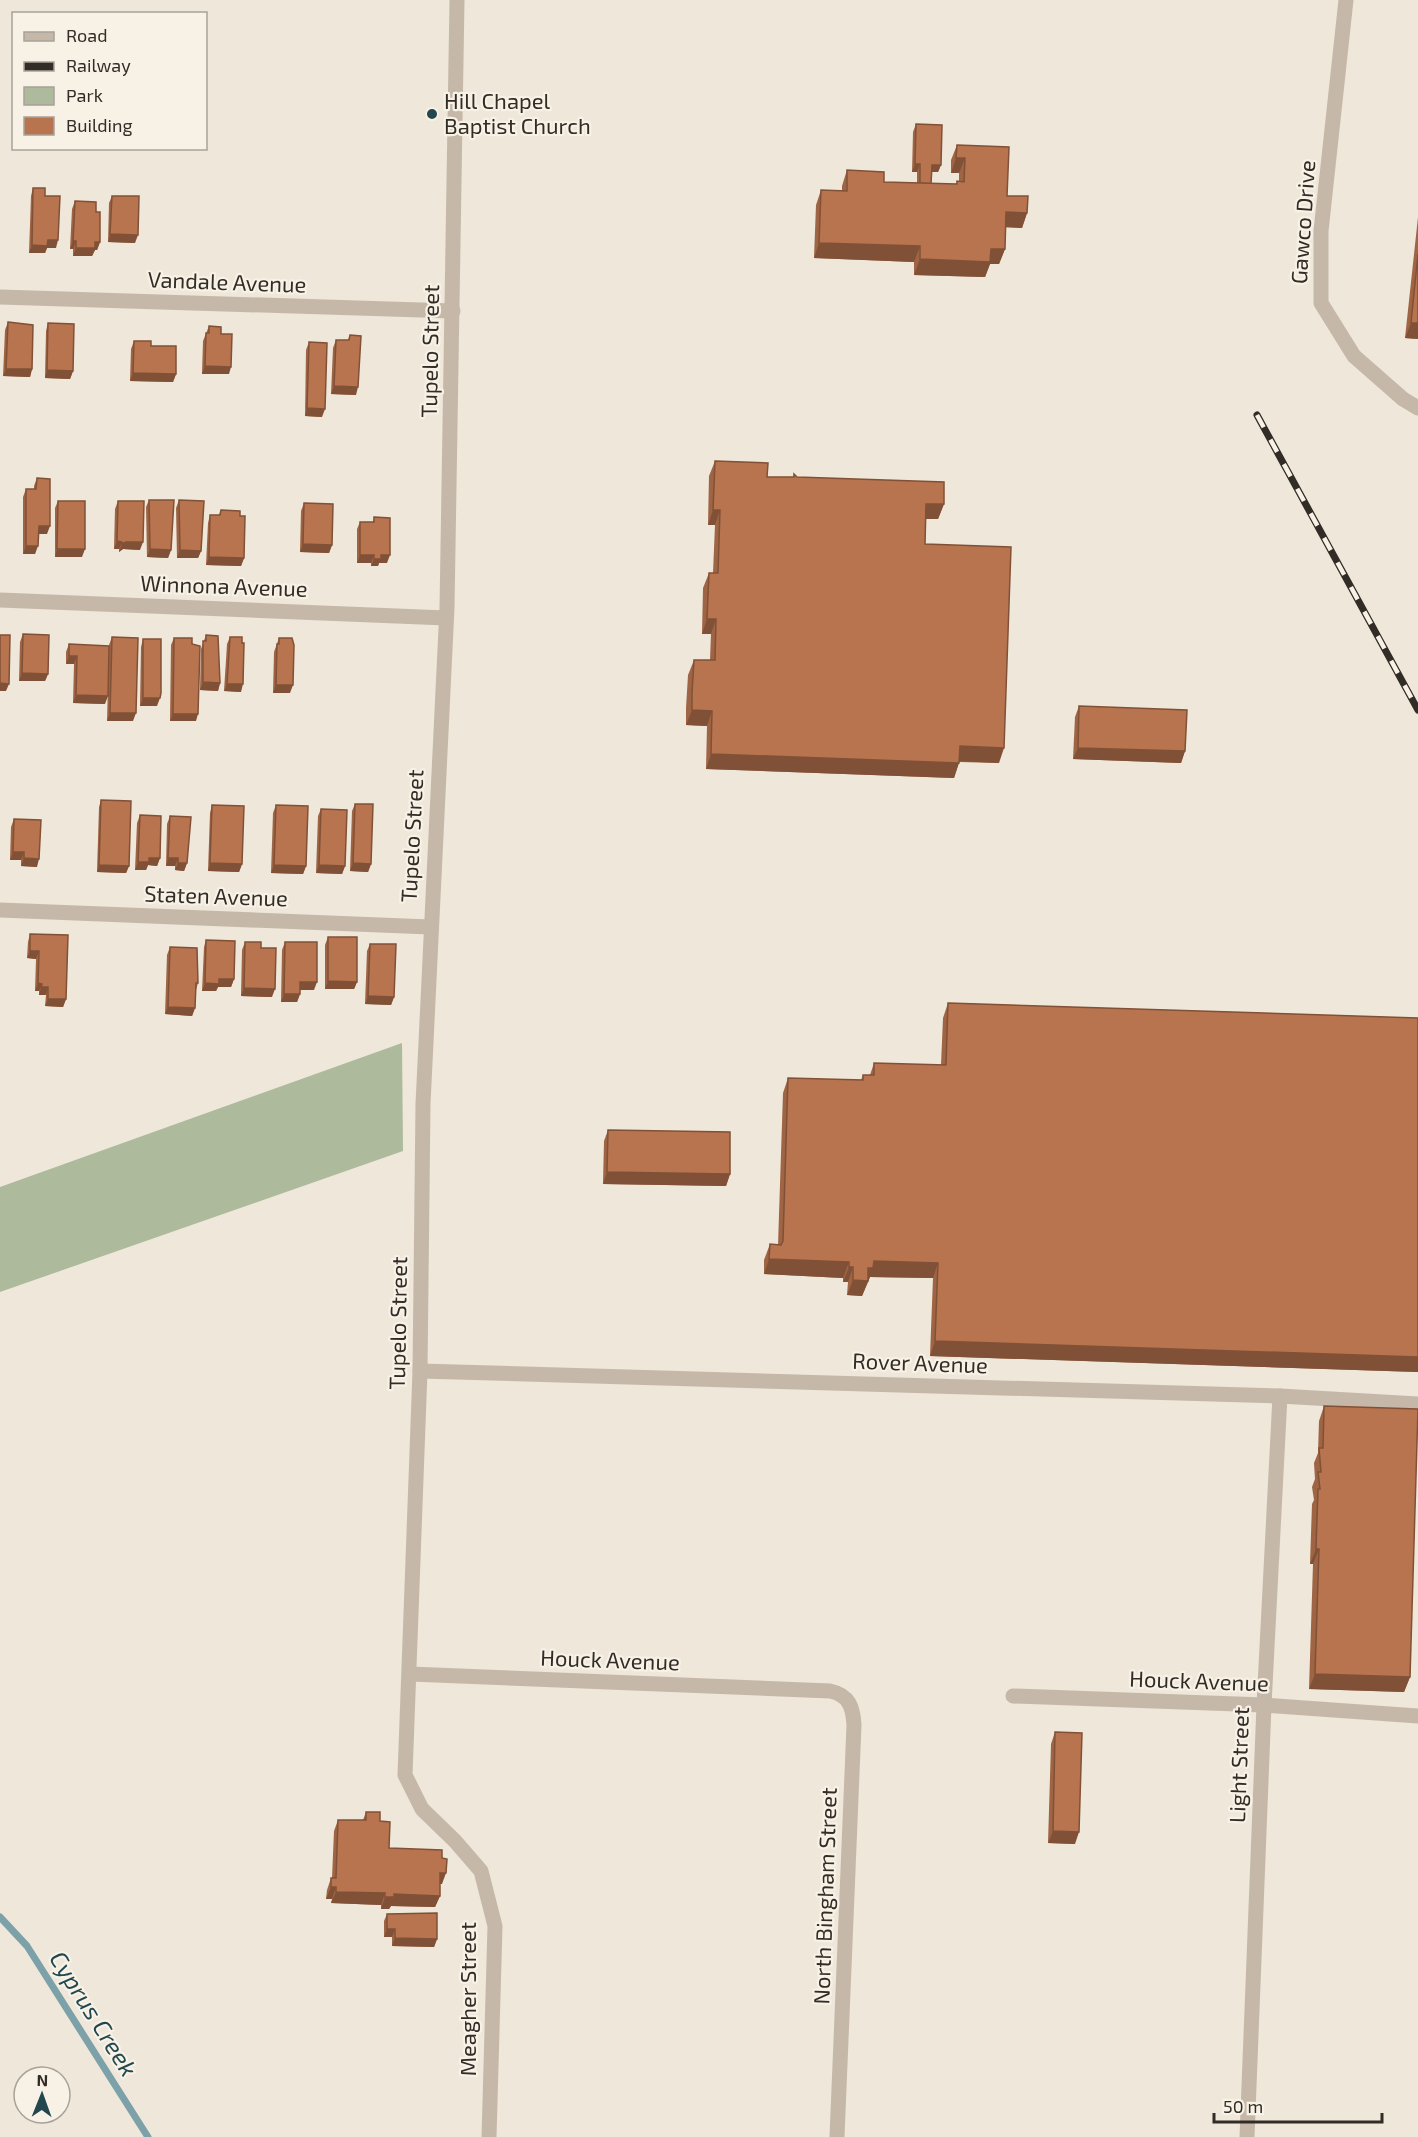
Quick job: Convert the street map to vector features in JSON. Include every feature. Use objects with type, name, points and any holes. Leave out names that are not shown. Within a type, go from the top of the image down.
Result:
[{"type":"street","name":"Tupelo Street","points":[[410,1674],[420,1371],[423,1104],[446,618],[457,0]]},
{"type":"street","name":"Gawco Drive","points":[[1346,0],[1321,231],[1321,303],[1354,356],[1403,399],[1418,408]]},
{"type":"street","name":"Vandale Avenue","points":[[0,297],[453,311]]},
{"type":"street","name":"Winnona Avenue","points":[[0,600],[446,618]]},
{"type":"street","name":"Staten Avenue","points":[[0,910],[430,927]]},
{"type":"street","name":"Rover Avenue","points":[[420,1371],[1280,1396],[1418,1404]]},
{"type":"street","name":"Light Street","points":[[1247,2137],[1264,1705],[1280,1396]]},
{"type":"street","name":"Houck Avenue","points":[[410,1674],[809,1690]]},
{"type":"street","name":"Meagher Street","points":[[410,1674],[405,1775],[422,1809],[455,1841],[481,1871],[495,1926],[489,2137]]},
{"type":"street","name":"North Bingham Street","points":[[809,1690],[838,1693],[850,1704],[854,1715],[837,2137]]},
{"type":"street","name":"Houck Avenue","points":[[1013,1696],[1264,1705],[1418,1716]]},
{"type":"green space","points":[[402,1043],[403,1151],[0,1292],[0,1187]]},
{"type":"building","points":[[916,124],[942,125],[941,165],[932,165],[931,184],[920,183],[920,164],[915,164]]},
{"type":"building","points":[[957,145],[1009,147],[1007,196],[1028,196],[1027,213],[1006,212],[1005,249],[991,249],[990,262],[920,259],[920,246],[819,243],[821,190],[847,191],[847,170],[884,172],[884,182],[957,184],[957,181],[964,182],[965,158],[956,158]]},
{"type":"building","points":[[33,188],[45,188],[45,196],[60,196],[58,240],[48,240],[47,246],[32,245]]},
{"type":"building","points":[[112,196],[139,196],[138,235],[110,234]]},
{"type":"building","points":[[75,201],[96,202],[96,212],[100,212],[100,242],[95,242],[95,248],[76,248],[76,241],[73,241]]},
{"type":"building","points":[[1418,254],[1418,323],[1411,323]]},
{"type":"building","points":[[8,322],[33,325],[32,369],[6,369]]},
{"type":"building","points":[[48,323],[74,324],[73,371],[47,370]]},
{"type":"building","points":[[209,326],[221,327],[221,334],[232,334],[231,367],[205,366],[206,333],[209,333]]},
{"type":"building","points":[[350,335],[361,336],[358,387],[334,386],[336,340],[349,340]]},
{"type":"building","points":[[134,341],[151,341],[151,346],[176,346],[176,374],[133,373]]},
{"type":"building","points":[[309,342],[327,343],[325,409],[307,408]]},
{"type":"building","points":[[715,461],[768,463],[767,477],[794,477],[794,474],[797,477],[944,482],[944,504],[926,504],[925,544],[1011,547],[1004,748],[960,746],[959,763],[711,754],[712,711],[692,710],[692,693],[694,660],[715,660],[716,619],[707,619],[709,573],[718,573],[720,510],[713,510]]},
{"type":"building","points":[[37,478],[50,479],[50,526],[39,526],[38,546],[26,546],[26,489],[36,489]]},
{"type":"building","points":[[149,500],[174,500],[171,550],[150,549]]},
{"type":"building","points":[[179,500],[204,501],[201,551],[180,550]]},
{"type":"building","points":[[58,501],[85,501],[85,549],[57,549]]},
{"type":"building","points":[[118,501],[144,501],[143,542],[122,544],[117,541]]},
{"type":"building","points":[[304,503],[333,504],[332,545],[303,544]]},
{"type":"building","points":[[221,510],[240,511],[240,516],[245,516],[244,558],[209,557],[210,515],[220,515]]},
{"type":"building","points":[[374,517],[390,518],[390,555],[381,555],[381,559],[374,559],[374,555],[360,555],[360,522],[374,522]]},
{"type":"building","points":[[23,634],[49,635],[48,674],[22,673]]},
{"type":"building","points":[[0,635],[10,635],[9,684],[0,683]]},
{"type":"building","points":[[206,635],[218,636],[220,683],[203,682],[203,641],[206,641]]},
{"type":"building","points":[[112,637],[138,638],[136,713],[110,713]]},
{"type":"building","points":[[230,637],[242,637],[242,643],[244,643],[243,684],[227,684]]},
{"type":"building","points":[[174,638],[192,638],[192,644],[200,646],[198,714],[173,714]]},
{"type":"building","points":[[279,638],[292,638],[294,645],[293,685],[276,685]]},
{"type":"building","points":[[143,639],[161,639],[160,698],[143,698]]},
{"type":"building","points":[[69,644],[109,646],[108,696],[76,695],[77,656],[69,656]]},
{"type":"building","points":[[1079,706],[1187,710],[1185,751],[1078,748]]},
{"type":"building","points":[[101,800],[131,801],[129,866],[99,865]]},
{"type":"building","points":[[355,804],[373,804],[371,864],[353,863]]},
{"type":"building","points":[[212,805],[244,806],[242,864],[210,863]]},
{"type":"building","points":[[276,805],[308,806],[306,866],[274,865]]},
{"type":"building","points":[[321,809],[347,810],[345,866],[319,865]]},
{"type":"building","points":[[140,815],[161,816],[160,858],[149,858],[149,862],[138,862]]},
{"type":"building","points":[[170,816],[191,817],[187,863],[178,863],[178,858],[168,858]]},
{"type":"building","points":[[14,819],[41,820],[39,859],[24,858],[24,852],[13,852]]},
{"type":"building","points":[[30,934],[68,935],[66,999],[48,999],[48,987],[41,987],[42,984],[38,983],[39,951],[30,951]]},
{"type":"building","points":[[328,937],[357,937],[357,982],[328,981]]},
{"type":"building","points":[[206,940],[235,941],[234,979],[219,979],[219,984],[205,983]]},
{"type":"building","points":[[245,942],[261,942],[261,948],[276,948],[275,989],[244,988]]},
{"type":"building","points":[[285,942],[317,942],[317,982],[300,982],[300,994],[284,994]]},
{"type":"building","points":[[370,944],[396,944],[394,997],[368,996]]},
{"type":"building","points":[[170,947],[197,948],[198,983],[196,983],[195,1008],[168,1007]]},
{"type":"building","points":[[948,1003],[1418,1018],[1418,1357],[935,1341],[938,1263],[874,1261],[873,1268],[868,1268],[868,1281],[853,1280],[853,1267],[849,1267],[849,1262],[769,1259],[770,1244],[781,1245],[783,1241],[788,1078],[863,1080],[863,1075],[874,1075],[874,1063],[946,1065]]},
{"type":"building","points":[[608,1130],[730,1132],[730,1174],[607,1172]]},
{"type":"building","points":[[1324,1406],[1418,1409],[1410,1677],[1315,1674],[1319,1549],[1316,1549],[1318,1489],[1320,1489],[1318,1472],[1321,1472],[1319,1448],[1323,1448]]},
{"type":"building","points":[[1055,1732],[1082,1733],[1079,1832],[1053,1831]]},
{"type":"building","points":[[366,1812],[380,1812],[380,1821],[390,1822],[389,1848],[442,1850],[442,1858],[447,1859],[446,1873],[440,1873],[440,1896],[394,1894],[394,1897],[385,1897],[385,1893],[336,1892],[336,1887],[331,1887],[331,1878],[336,1878],[338,1820],[366,1820]]},
{"type":"building","points":[[437,1913],[437,1939],[395,1938],[395,1929],[387,1929],[387,1914]]},
{"type":"waterway","name":"Cyprus Creek","points":[[0,1917],[27,1946],[148,2137]]},
{"type":"railway","points":[[1257,415],[1418,710]]},
{"type":"place","name":"Hill Chapel Baptist Church","points":[[432,114]]}]
